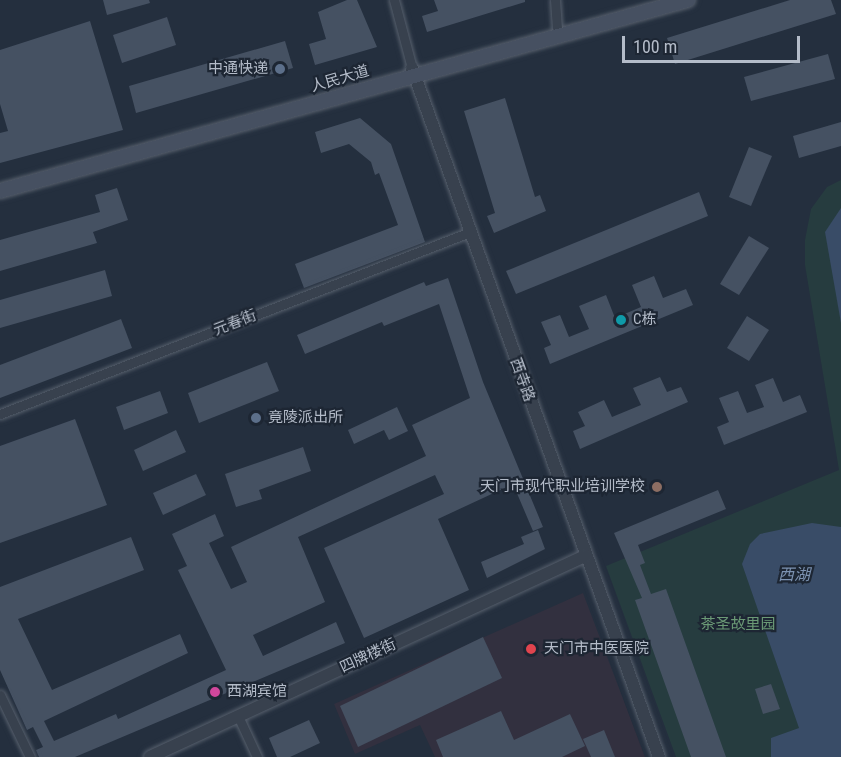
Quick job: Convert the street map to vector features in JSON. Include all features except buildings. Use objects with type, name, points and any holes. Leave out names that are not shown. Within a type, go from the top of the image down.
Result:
[{"type":"main road","name":"人民大道","points":[[0,191],[656,0]]},
{"type":"main road","name":"人民大道","points":[[0,184],[688,0]]},
{"type":"street","name":"西寺路","points":[[394,0],[413,72],[658,757]]},
{"type":"street","points":[[555,0],[557,27]]},
{"type":"street","name":"元春街","points":[[0,414],[470,232]]},
{"type":"street","name":"四牌楼街","points":[[150,757],[586,556]]},
{"type":"street","points":[[0,695],[30,757]]},
{"type":"street","points":[[238,716],[257,757]]},
{"type":"shaded area","name":"天门市中医医院","points":[[583,593],[645,757],[435,757],[420,725],[355,754],[334,704]]},
{"type":"green space","name":"茶圣故里园","points":[[841,180],[841,757],[676,757],[606,566],[839,470],[805,265],[805,240],[811,209],[827,187]]},
{"type":"water","points":[[841,208],[841,323],[825,232]]},
{"type":"water","name":"西湖","points":[[812,523],[841,527],[841,757],[771,757],[771,738],[799,728],[742,564],[750,544],[760,534]]},
{"type":"place","name":"中通快递","points":[[280,69]]},
{"type":"place","name":"C栋","points":[[621,320]]},
{"type":"place","name":"竟陵派出所","points":[[256,418]]},
{"type":"place","name":"天门市现代职业培训学校","points":[[657,487]]},
{"type":"place","name":"天门市中医医院","points":[[531,649]]},
{"type":"place","name":"西湖宾馆","points":[[215,692]]}]
